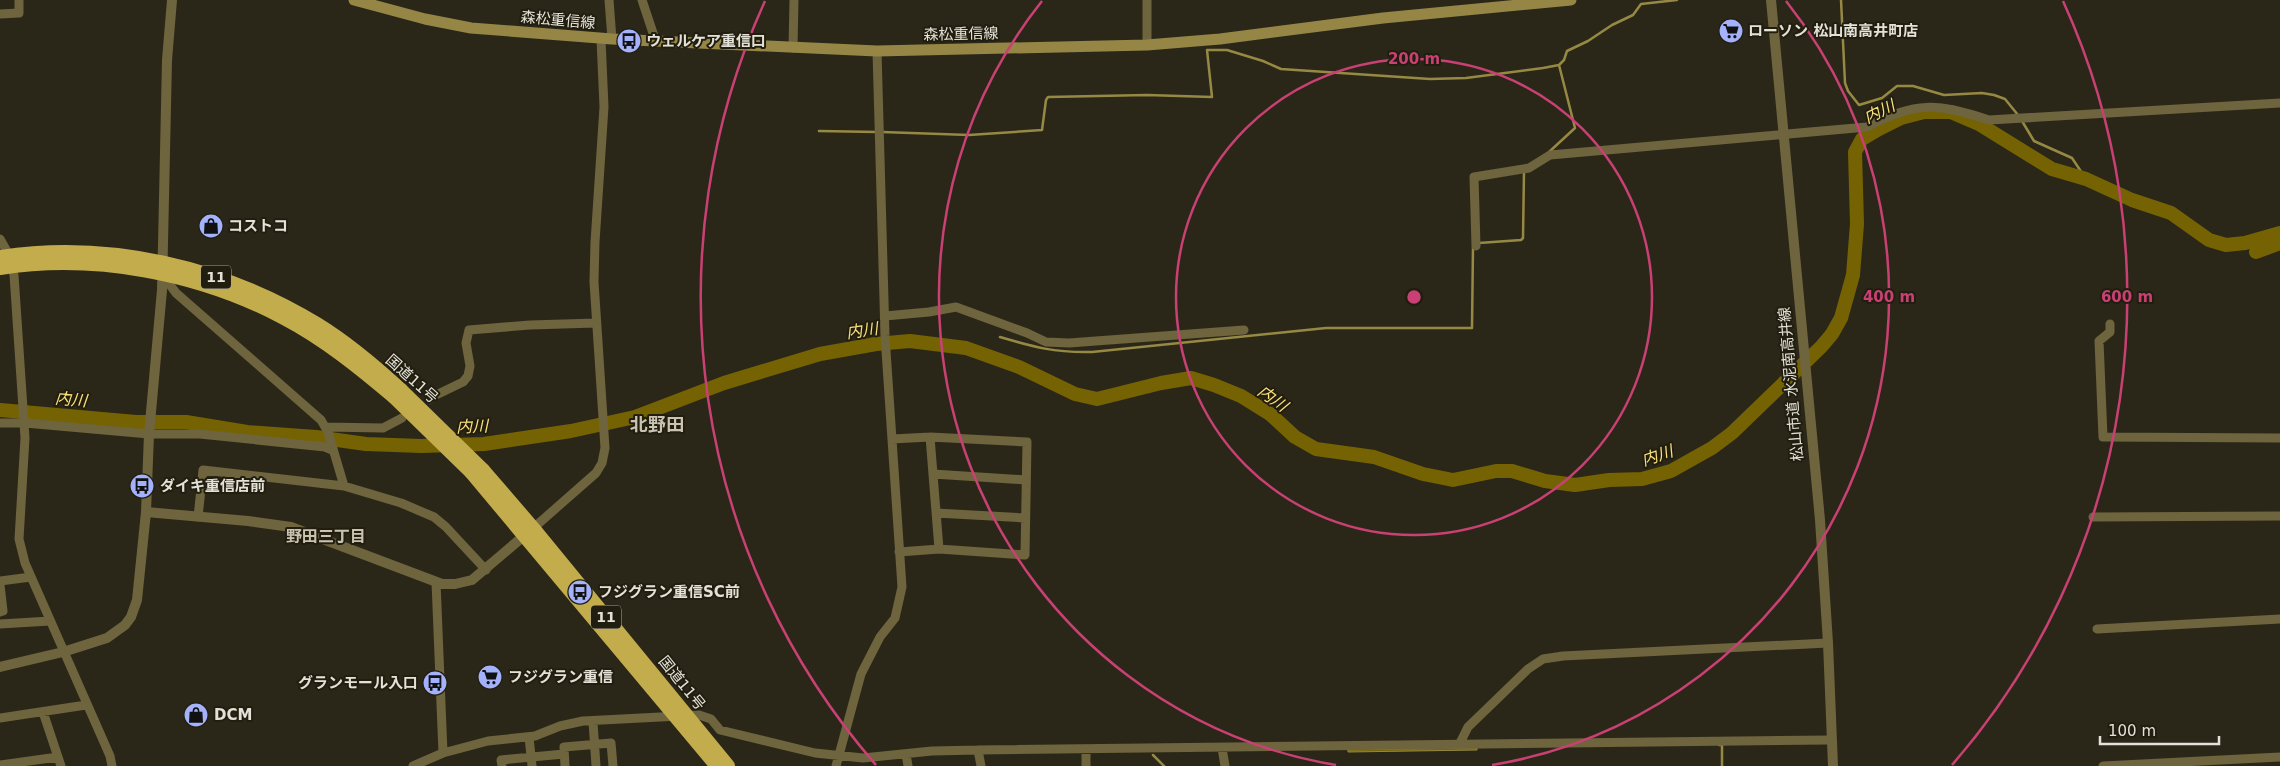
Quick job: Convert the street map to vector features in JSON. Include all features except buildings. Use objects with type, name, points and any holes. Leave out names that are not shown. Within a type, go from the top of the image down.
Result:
[{"type":"highway","name":"国道11号","points":[[5,262],[86,252],[162,268],[194,282],[230,294],[284,318],[331,346],[398,394],[477,471],[529,531],[681,716],[728,766]]},
{"type":"highway","name":"国道11号","points":[[681,716],[716,766]]},
{"type":"main road","name":"森松重信線","points":[[354,0],[425,19],[471,28],[656,42],[876,51],[1147,45],[1220,39],[1383,18],[1571,0]]},
{"type":"street","points":[[0,14],[19,13],[19,0]]},
{"type":"street","points":[[0,667],[64,652],[107,638],[118,632],[131,617],[139,588],[146,512],[149,432],[162,268],[167,60],[172,0]]},
{"type":"street","points":[[146,512],[291,527],[442,584],[465,583],[486,570],[596,473],[602,463],[605,431],[596,323],[595,242],[609,0]]},
{"type":"street","points":[[642,0],[656,42]]},
{"type":"street","points":[[793,48],[794,0]]},
{"type":"street","points":[[1146,0],[1147,45]]},
{"type":"street","name":"松山市道 水泥南高井線","points":[[1771,0],[1782,134],[1820,520],[1833,766]]},
{"type":"street","points":[[836,766],[861,674],[880,637],[895,618],[902,587],[885,336],[876,51]]},
{"type":"street","points":[[1476,246],[1474,177],[1529,168],[1550,155],[1867,127],[1892,114],[1926,107],[1945,107],[1989,120],[2280,103]]},
{"type":"street","points":[[0,239],[5,262],[25,415],[19,539],[31,577],[110,756],[112,766]]},
{"type":"street","points":[[162,268],[176,293],[321,420],[327,430],[344,486]]},
{"type":"street","points":[[885,316],[929,312],[956,307],[1028,333],[1046,342],[1054,343],[1116,341],[1244,330]]},
{"type":"street","points":[[434,396],[463,382],[468,376],[470,366],[466,343],[469,330],[530,325],[596,323]]},
{"type":"street","points":[[2110,324],[2110,332],[2099,341],[2103,437],[2280,438]]},
{"type":"street","points":[[0,423],[25,415],[149,432],[200,434],[331,447]]},
{"type":"street","points":[[327,430],[383,428],[402,418]]},
{"type":"street","points":[[892,439],[930,437],[1027,442],[1025,555],[939,549],[899,552]]},
{"type":"street","points":[[930,437],[939,549]]},
{"type":"street","points":[[198,517],[202,470],[344,486],[401,503],[434,517],[446,527],[486,570]]},
{"type":"street","points":[[933,474],[1026,480]]},
{"type":"street","points":[[936,513],[1025,518]]},
{"type":"street","points":[[2093,518],[2280,516]]},
{"type":"street","points":[[0,581],[31,577]]},
{"type":"street","points":[[436,582],[442,753]]},
{"type":"street","points":[[0,585],[2,611],[0,612]]},
{"type":"street","points":[[2097,629],[2280,619]]},
{"type":"street","points":[[0,624],[50,621]]},
{"type":"street","points":[[1460,743],[1468,726],[1528,669],[1543,659],[1563,656],[1828,643]]},
{"type":"street","points":[[0,718],[86,705]]},
{"type":"street","points":[[0,765],[59,761],[43,712]]},
{"type":"street","points":[[413,766],[442,753],[488,741],[529,737],[560,726],[583,721],[593,722],[699,715],[710,719],[720,730],[737,735],[815,753],[838,754],[876,762],[906,754],[932,751],[1460,743],[1831,740]]},
{"type":"street","points":[[593,722],[596,766]]},
{"type":"street","points":[[529,737],[531,762]]},
{"type":"street","points":[[565,766],[564,748],[611,743],[613,766]]},
{"type":"street","points":[[1222,748],[1225,766]]},
{"type":"street","points":[[978,750],[981,766]]},
{"type":"street","points":[[1086,750],[1086,766]]},
{"type":"street","points":[[502,766],[501,760],[531,762],[564,754]]},
{"type":"street","points":[[906,754],[908,766]]},
{"type":"street","points":[[2103,766],[2280,757]]},
{"type":"water","points":[[1477,748],[1477,750],[1348,752],[1348,750]]},
{"type":"waterway","points":[[882,132],[969,135],[1042,130],[1048,97],[1147,95],[1212,97],[1207,50],[1227,50],[1263,61],[1281,69],[1430,79],[1466,78],[1543,68],[1559,65],[1564,60],[1567,51],[1633,15],[1641,4],[1677,0]]},
{"type":"waterway","points":[[1841,0],[1845,83],[1848,91],[1859,105],[1882,98],[1897,86],[1913,86],[1944,95],[1982,93],[1994,95],[2005,99],[2018,115]]},
{"type":"waterway","points":[[1549,152],[1575,128],[1559,65]]},
{"type":"waterway","name":"内川","points":[[0,410],[136,422],[186,422],[247,432],[316,437],[366,444],[421,446],[484,444],[571,431],[635,417],[724,383],[820,354],[876,344],[910,341],[966,348],[1019,367],[1075,394],[1097,399],[1161,383],[1191,378],[1241,396],[1270,414],[1295,437],[1316,449],[1374,457],[1423,474],[1453,480],[1496,471],[1512,471],[1545,481],[1575,485],[1609,480],[1642,479],[1671,471],[1712,448],[1732,433],[1821,347],[1832,334],[1841,318],[1853,275],[1857,224],[1855,152],[1862,139],[1901,118],[1924,112],[1951,112],[1979,124],[2052,169],[2086,179],[2132,200],[2171,213],[2209,240],[2226,245],[2245,243],[2280,233]]},
{"type":"waterway","points":[[2022,121],[2034,141],[2072,158],[2086,179]]},
{"type":"waterway","points":[[819,131],[877,132]]},
{"type":"waterway","points":[[1479,243],[1521,240],[1523,238],[1524,171]]},
{"type":"waterway","points":[[2256,252],[2280,243]]},
{"type":"waterway","points":[[1000,337],[1045,349],[1092,352],[1326,328],[1472,328],[1473,247]]},
{"type":"waterway","points":[[1719,745],[1722,745],[1722,766]]},
{"type":"waterway","points":[[1153,755],[1164,766]]},
{"type":"tunnel","points":[[416,409],[434,396]]},
{"type":"place","name":"ローソン 松山南高井町店","points":[[1731,31]]},
{"type":"place","name":"ウェルケア重信口","points":[[629,41]]},
{"type":"place","name":"コストコ","points":[[211,226]]},
{"type":"place","name":"ダイキ重信店前","points":[[142,486]]},
{"type":"place","name":"フジグラン重信SC前","points":[[580,592]]},
{"type":"place","name":"フジグラン重信","points":[[490,677]]},
{"type":"place","name":"グランモール入口","points":[[435,683]]},
{"type":"place","name":"DCM","points":[[196,715]]},
{"type":"district","name":"北野田","points":[[657,425]]},
{"type":"district","name":"野田三丁目","points":[[326,536]]}]
